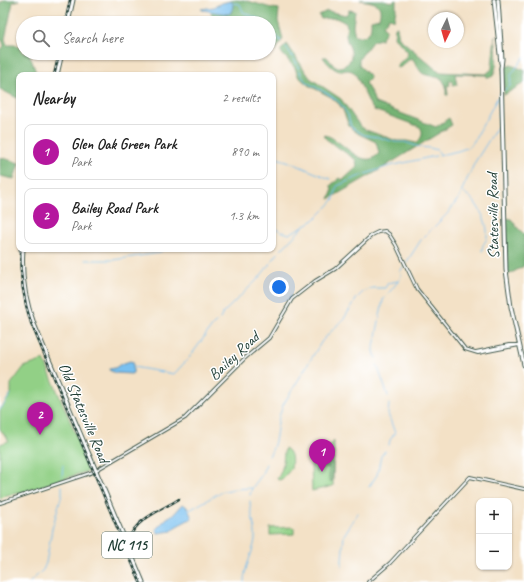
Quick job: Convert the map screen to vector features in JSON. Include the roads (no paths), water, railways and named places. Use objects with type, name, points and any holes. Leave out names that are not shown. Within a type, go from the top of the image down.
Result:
[{"type":"main road","points":[[70,16],[73,0]]},
{"type":"main road","name":"Statesville Road","points":[[494,0],[501,65],[506,270],[510,301],[524,365]]},
{"type":"main road","name":"Statesville Road","points":[[498,0],[502,59],[501,65]]},
{"type":"main road","points":[[494,8],[497,10],[500,25]]},
{"type":"main road","points":[[58,72],[60,60]]},
{"type":"main road","name":"Old Statesville Road","points":[[23,252],[24,289],[32,320],[142,582]]},
{"type":"street","name":"Bailey Road","points":[[0,503],[95,471],[187,417],[244,359],[269,338],[288,303],[293,297],[335,269],[369,237],[378,232],[386,232],[391,238],[417,288],[460,344],[468,350],[478,353],[519,345]]},
{"type":"street","points":[[368,582],[390,563],[470,476],[524,489]]},
{"type":"water","points":[[230,1],[233,5],[232,11],[229,14],[201,9],[214,7]]},
{"type":"water","points":[[130,361],[133,362],[133,373],[131,374],[115,373],[109,370],[109,369],[115,368]]},
{"type":"water","points":[[183,504],[187,507],[192,518],[175,527],[172,531],[158,533],[156,529],[167,518],[174,514]]},
{"type":"waterway","points":[[233,3],[240,4],[243,12],[252,16]]},
{"type":"waterway","points":[[276,36],[281,41]]},
{"type":"waterway","points":[[285,46],[296,62],[301,75],[306,82],[339,102],[348,115],[351,127],[364,135],[430,148],[437,150],[441,155]]},
{"type":"waterway","points":[[504,90],[510,86],[511,75],[524,57]]},
{"type":"waterway","points":[[326,208],[334,199],[337,186],[362,175],[390,166],[458,151],[469,147],[474,141],[500,93]]},
{"type":"waterway","points":[[406,263],[421,240],[448,213],[461,195],[475,162],[499,124],[499,96]]},
{"type":"waterway","points":[[276,158],[330,179]]},
{"type":"waterway","points":[[463,192],[470,197],[480,210],[485,221],[487,237],[482,251]]},
{"type":"waterway","points":[[281,231],[289,234],[314,220],[324,210]]},
{"type":"waterway","points":[[220,319],[223,313],[259,278],[279,252],[303,227]]},
{"type":"waterway","points":[[85,260],[113,260],[160,252]]},
{"type":"waterway","points":[[376,358],[374,347],[383,300],[400,279],[400,272],[404,265]]},
{"type":"waterway","points":[[269,456],[275,442],[279,417],[283,405],[322,341],[345,317],[357,298],[363,292],[372,288],[385,288],[388,283],[398,281]]},
{"type":"waterway","points":[[189,358],[213,325],[217,322]]},
{"type":"waterway","points":[[133,367],[174,374],[187,360]]},
{"type":"waterway","points":[[377,365],[388,396]]},
{"type":"waterway","points":[[0,410],[11,394]]},
{"type":"waterway","points":[[389,404],[388,414],[395,433],[390,440],[389,445]]},
{"type":"waterway","points":[[369,487],[377,475],[381,456],[385,451]]},
{"type":"waterway","points":[[250,495],[252,488],[261,476],[266,464]]},
{"type":"waterway","points":[[62,477],[63,465]]},
{"type":"waterway","points":[[30,582],[43,570],[46,563],[52,529],[62,494],[62,486]]},
{"type":"waterway","points":[[188,511],[221,492],[234,489],[252,488]]},
{"type":"waterway","points":[[244,582],[245,571],[255,539],[255,529],[250,501]]},
{"type":"waterway","points":[[342,566],[344,535],[358,513]]},
{"type":"railway","points":[[67,16],[70,0]]},
{"type":"railway","points":[[55,72],[57,60]]},
{"type":"railway","points":[[20,252],[22,287],[31,323],[140,582]]},
{"type":"railway","points":[[128,551],[132,532],[138,525],[145,519],[179,499]]},
{"type":"place","name":"Bailey Road Park","points":[[40,435]]},
{"type":"place","name":"Glen Oak Green Park","points":[[322,472]]}]
